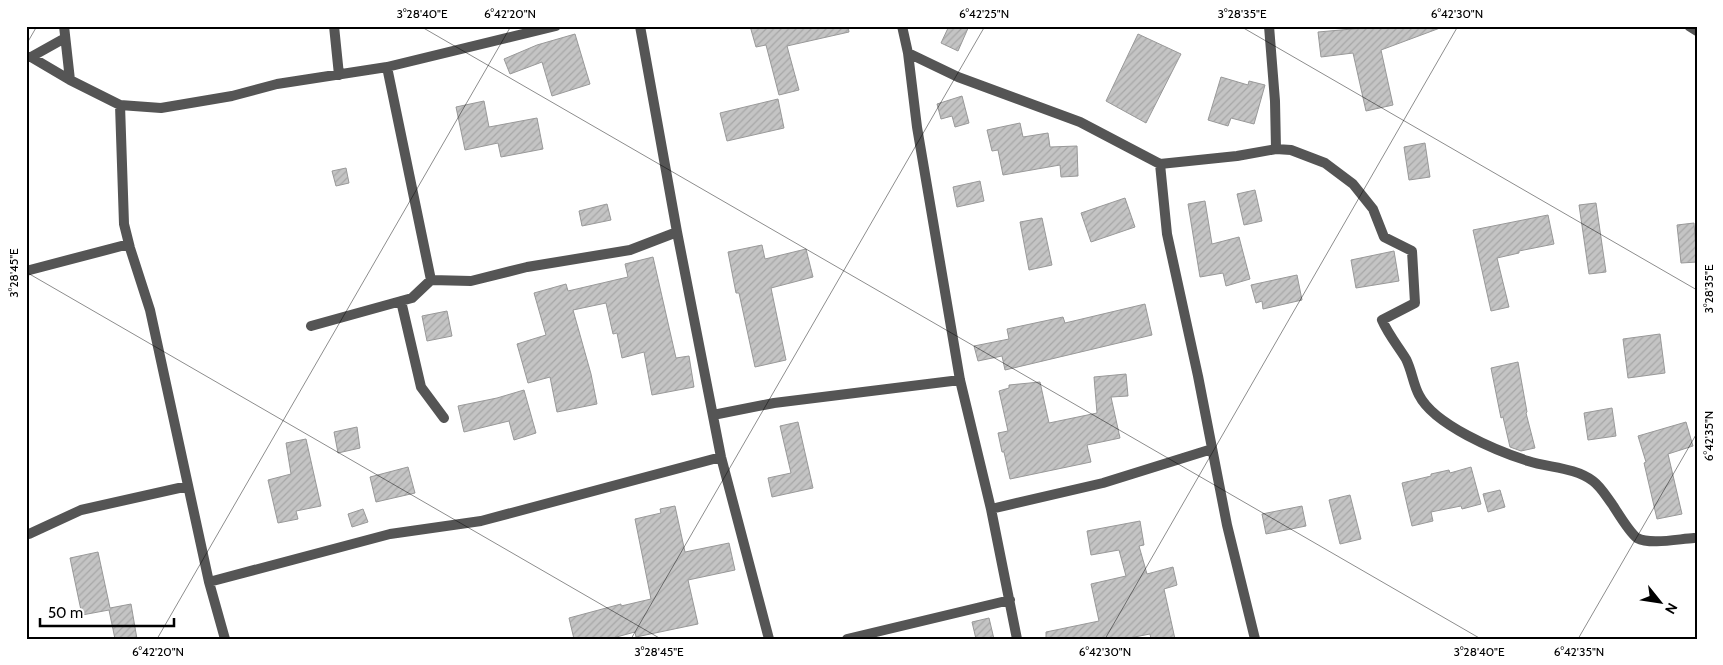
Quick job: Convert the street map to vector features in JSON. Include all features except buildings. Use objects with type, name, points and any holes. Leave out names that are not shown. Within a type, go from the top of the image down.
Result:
[{"type":"street","points":[[64,26],[70,80]]},
{"type":"street","points":[[334,26],[339,75]]},
{"type":"street","points":[[29,57],[120,105],[161,108],[232,96],[277,84],[387,67],[556,26]]},
{"type":"street","points":[[640,26],[677,232],[721,457],[769,639]]},
{"type":"street","points":[[902,26],[908,53],[917,127],[960,380],[991,509],[1017,639]]},
{"type":"street","points":[[1269,26],[1275,101],[1276,149]]},
{"type":"street","points":[[1689,26],[1697,31]]},
{"type":"street","points":[[29,57],[65,38]]},
{"type":"street","points":[[908,53],[958,77],[1080,122],[1160,164],[1237,156],[1276,149],[1291,150],[1325,164],[1353,184],[1373,209],[1384,237],[1412,251],[1415,303],[1382,320],[1412,371],[1419,395],[1428,409],[1451,426],[1507,454],[1533,463],[1560,468],[1593,481],[1602,489],[1636,537],[1646,541],[1694,538]]},
{"type":"street","points":[[387,67],[431,280]]},
{"type":"street","points":[[120,105],[124,224],[150,310],[209,582],[225,639]]},
{"type":"street","points":[[1160,164],[1167,234],[1227,524],[1255,639]]},
{"type":"street","points":[[311,326],[412,298],[431,280],[471,281],[527,267],[630,250],[677,232]]},
{"type":"street","points":[[26,271],[129,244]]},
{"type":"street","points":[[401,300],[421,387],[444,418]]},
{"type":"street","points":[[713,415],[774,403],[960,380]]},
{"type":"street","points":[[991,509],[1103,483],[1212,449]]},
{"type":"street","points":[[209,582],[390,534],[480,522],[721,457]]},
{"type":"street","points":[[29,534],[81,510],[188,486]]},
{"type":"street","points":[[847,639],[1010,600]]}]
